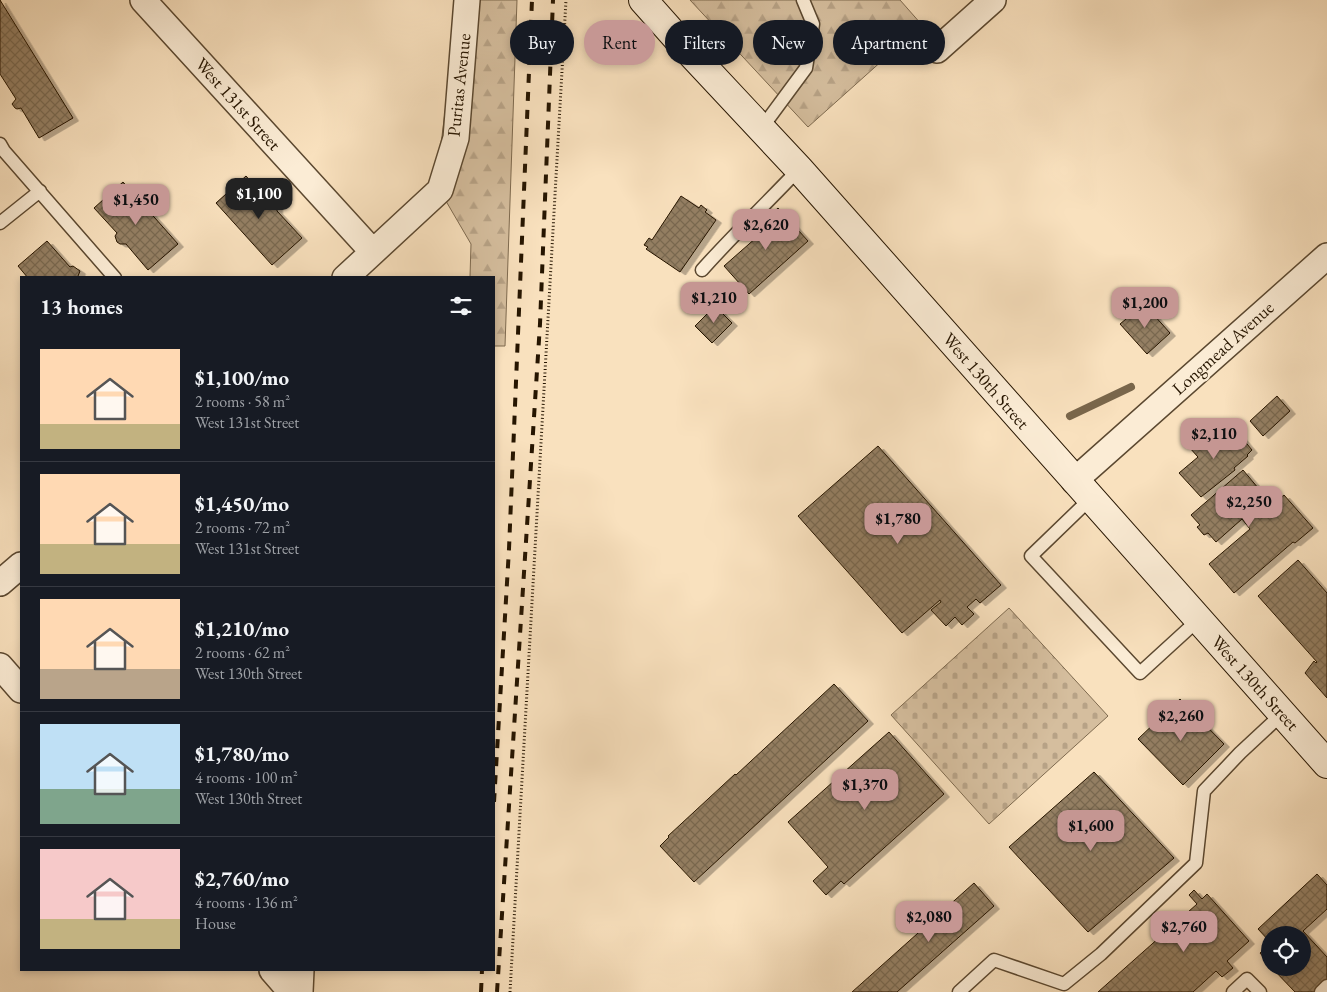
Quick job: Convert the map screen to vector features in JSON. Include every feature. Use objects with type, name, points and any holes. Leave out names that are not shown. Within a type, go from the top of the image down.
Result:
[{"type":"main road","name":"West 130th Street","points":[[643,0],[799,169],[1282,714],[1325,756]]},
{"type":"street","name":"West 131st Street","points":[[143,0],[373,252]]},
{"type":"street","name":"Puritas Avenue","points":[[347,276],[440,190],[456,138],[467,0]]},
{"type":"street","points":[[945,43],[993,0]]},
{"type":"street","name":"Longmead Avenue","points":[[1082,490],[1327,256]]},
{"type":"street","points":[[0,583],[20,566]]},
{"type":"street","points":[[0,666],[20,689]]},
{"type":"street","points":[[273,971],[291,992]]},
{"type":"street","points":[[300,992],[301,971]]},
{"type":"lane","points":[[761,129],[806,68],[813,24],[803,0]]},
{"type":"lane","points":[[0,144],[113,276]]},
{"type":"lane","points":[[702,270],[728,240],[799,169]]},
{"type":"lane","points":[[0,224],[40,191]]},
{"type":"lane","points":[[1082,490],[1031,556],[1140,674],[1198,620]]},
{"type":"lane","points":[[959,992],[994,960],[1064,984],[1101,954],[1196,863],[1204,791],[1240,753],[1282,714]]},
{"type":"lane","points":[[1233,992],[1247,979],[1260,992]]},
{"type":"lane","points":[[1321,992],[1327,986]]},
{"type":"path","points":[[510,992],[566,0]]},
{"type":"green space","points":[[459,0],[517,0],[516,20],[510,20],[510,65],[515,65],[505,346],[495,346],[495,276],[470,276],[471,244],[436,184]]},
{"type":"green space","points":[[690,0],[900,0],[918,20],[833,20],[833,65],[877,65],[808,127],[743,57],[743,20],[709,20]]},
{"type":"green space","points":[[1009,608],[1108,716],[989,824],[891,715]]},
{"type":"building","points":[[0,0],[73,118],[39,138],[21,108],[17,109],[12,104],[16,99],[0,74]]},
{"type":"building","points":[[246,176],[269,202],[277,204],[277,211],[302,238],[272,265],[216,203]]},
{"type":"building","points":[[123,182],[178,244],[148,270],[126,244],[117,242],[115,236],[117,233],[94,208]]},
{"type":"building","points":[[681,196],[699,208],[701,205],[707,210],[705,212],[716,220],[680,272],[646,249],[648,247],[644,245],[649,238],[652,240]]},
{"type":"building","points":[[778,208],[808,241],[749,294],[724,266],[757,237],[752,232]]},
{"type":"building","points":[[47,241],[70,267],[73,266],[80,271],[78,276],[26,276],[18,266]]},
{"type":"building","points":[[1144,304],[1170,333],[1147,354],[1120,324]]},
{"type":"building","points":[[715,306],[732,323],[712,343],[695,326]]},
{"type":"building","points":[[1277,396],[1290,411],[1263,436],[1250,421]]},
{"type":"building","points":[[1232,426],[1252,450],[1234,468],[1235,470],[1201,497],[1179,473],[1198,457],[1189,447],[1189,442],[1201,432],[1206,432],[1214,441]]},
{"type":"building","points":[[878,446],[1001,585],[980,603],[976,599],[967,607],[974,614],[962,625],[955,617],[946,626],[931,610],[941,602],[940,600],[902,633],[798,516]]},
{"type":"building","points":[[1243,470],[1264,495],[1270,490],[1278,500],[1284,495],[1313,528],[1295,543],[1293,542],[1234,593],[1209,564],[1250,529],[1242,519],[1216,542],[1208,533],[1204,535],[1197,527],[1200,525],[1191,515]]},
{"type":"building","points":[[1298,560],[1327,593],[1327,698],[1305,673],[1314,661],[1317,662],[1258,596]]},
{"type":"building","points":[[834,684],[868,721],[694,882],[660,846],[668,836]]},
{"type":"building","points":[[1180,699],[1224,744],[1183,785],[1138,739]]},
{"type":"building","points":[[889,732],[944,794],[844,884],[841,881],[826,895],[813,881],[828,867],[788,822]]},
{"type":"building","points":[[1094,772],[1174,858],[1088,932],[1009,847]]},
{"type":"building","points":[[1317,874],[1327,885],[1327,909],[1308,926],[1261,926]]},
{"type":"building","points":[[974,883],[994,906],[897,992],[852,992]]},
{"type":"building","points":[[1194,890],[1202,899],[1207,894],[1249,941],[1227,961],[1233,968],[1222,977],[1216,971],[1193,992],[1098,992],[1197,904],[1189,895]]},
{"type":"building","points":[[1311,940],[1327,957],[1327,983],[1317,992],[1295,992],[1280,976],[1311,976]]},
{"type":"waterway","points":[[1070,416],[1131,387]]},
{"type":"railway","points":[[495,785],[509,549],[532,0]]},
{"type":"railway","points":[[497,992],[540,324],[553,0]]},
{"type":"railway","points":[[481,992],[482,971]]}]
